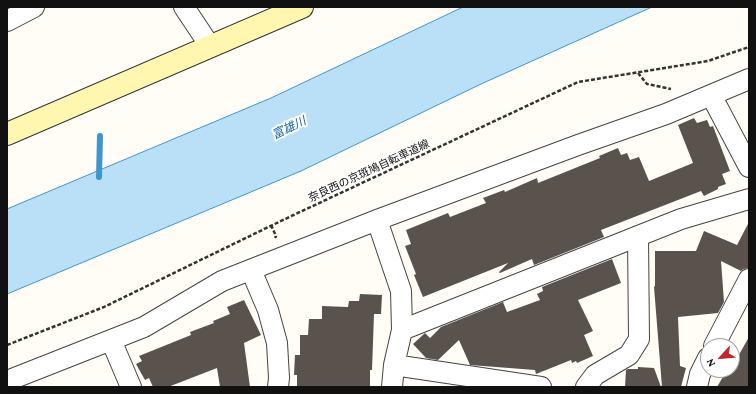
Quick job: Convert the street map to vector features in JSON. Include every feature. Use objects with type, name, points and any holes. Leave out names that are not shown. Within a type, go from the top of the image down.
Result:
[{"type":"street","points":[[7,21],[34,7]]},
{"type":"street","points":[[184,7],[210,46]]},
{"type":"street","points":[[7,134],[302,7]]},
{"type":"street","points":[[7,380],[144,327],[222,281],[377,220],[666,114],[749,79]]},
{"type":"street","points":[[711,95],[749,167]]},
{"type":"street","points":[[402,330],[681,218],[749,199]]},
{"type":"street","points":[[377,220],[401,291],[402,330],[394,365],[392,387]]},
{"type":"street","points":[[586,387],[595,375],[629,355],[639,339],[638,236]]},
{"type":"street","points":[[251,270],[268,310],[277,343],[279,378],[278,387]]},
{"type":"street","points":[[718,338],[749,279]]},
{"type":"street","points":[[111,340],[131,387]]},
{"type":"street","points":[[394,365],[485,383],[542,387]]},
{"type":"street","points":[[697,387],[700,374]]},
{"type":"path","name":"奈良西の京斑鳩自転車道線","points":[[7,345],[104,307],[285,218],[578,82],[708,61],[749,47]]},
{"type":"water","name":"富雄川","points":[[463,7],[652,7],[481,84],[301,171],[7,294],[7,209],[271,98]]},
{"type":"building","points":[[694,118],[697,123],[707,120],[710,127],[713,126],[730,171],[722,174],[726,184],[704,196],[701,191],[601,230],[604,237],[534,265],[532,259],[500,273],[499,272],[508,263],[423,297],[405,246],[411,244],[406,230],[448,213],[450,217],[486,203],[483,198],[504,190],[505,192],[537,178],[538,183],[600,158],[599,156],[618,148],[621,155],[627,153],[630,160],[639,157],[649,181],[693,163],[678,125]]},
{"type":"building","points":[[749,222],[749,268],[741,271],[721,261],[724,302],[718,313],[678,317],[680,366],[686,368],[681,387],[662,387],[654,287],[655,251],[696,251],[704,231],[737,245]]},
{"type":"building","points":[[612,259],[621,283],[578,300],[593,331],[584,335],[593,356],[577,363],[576,361],[572,363],[571,360],[536,374],[535,370],[470,365],[459,340],[438,360],[426,358],[413,344],[425,333],[430,338],[441,327],[503,302],[507,312],[540,300],[537,294],[543,291],[542,287]]},
{"type":"building","points":[[360,294],[382,295],[381,314],[374,314],[370,387],[297,387],[297,375],[294,375],[295,355],[300,355],[300,335],[308,335],[309,319],[322,319],[322,306],[348,307],[349,301],[359,301]]},
{"type":"building","points":[[244,300],[261,335],[244,343],[250,387],[220,387],[217,368],[168,387],[153,387],[149,378],[145,380],[136,364],[142,361],[139,356],[191,335],[190,332],[214,323],[213,321],[230,314],[227,307]]},
{"type":"building","points":[[749,337],[749,387],[717,387],[722,378],[740,378],[740,353]]},
{"type":"building","points":[[638,367],[654,368],[661,387],[625,387],[626,370],[638,369]]},
{"type":"waterway","points":[[99,177],[100,136]]}]
